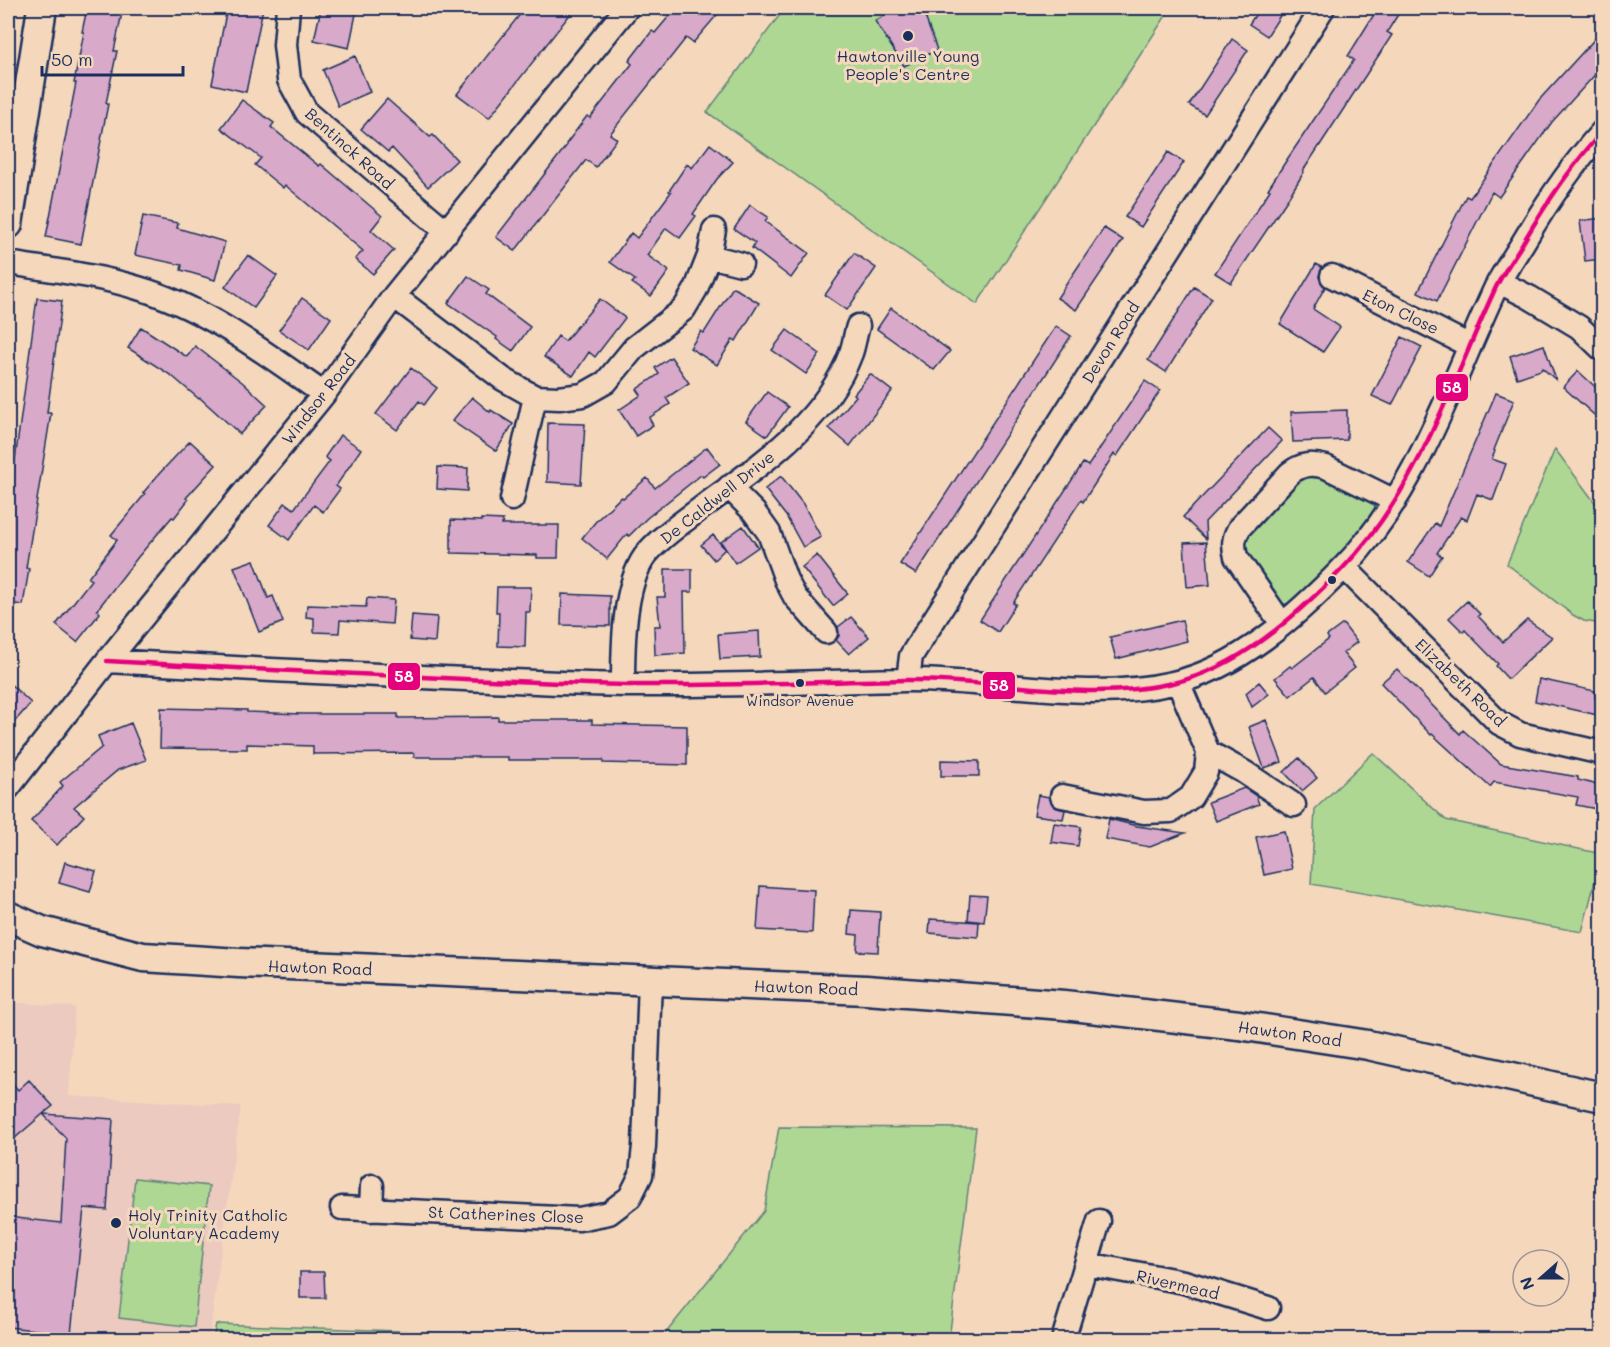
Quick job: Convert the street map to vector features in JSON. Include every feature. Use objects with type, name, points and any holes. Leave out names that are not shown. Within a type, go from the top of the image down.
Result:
[{"type":"street","points":[[8,218],[42,8]]},
{"type":"street","name":"Bentinck Road","points":[[288,8],[285,45],[289,80],[307,113],[447,232]]},
{"type":"street","name":"Windsor Road","points":[[8,788],[324,394],[394,296],[627,8]]},
{"type":"street","name":"Devon Road","points":[[908,680],[911,656],[1323,8]]},
{"type":"street","points":[[107,662],[623,685],[752,685],[908,680],[1099,692],[1178,682],[1244,653],[1282,624],[1344,567],[1367,540],[1395,501],[1445,403],[1499,282],[1536,220],[1578,158],[1602,132]]},
{"type":"street","points":[[394,296],[503,380],[535,397],[560,398],[584,395],[606,382],[634,348],[684,309],[696,289],[709,256],[714,230]]},
{"type":"street","points":[[709,256],[741,264]]},
{"type":"street","points":[[8,262],[138,287],[181,304],[245,340],[324,394]]},
{"type":"street","name":"Eton Close","points":[[1332,276],[1470,346]]},
{"type":"street","points":[[1499,282],[1579,327],[1602,349]]},
{"type":"street","name":"De Caldwell Drive","points":[[623,685],[624,633],[631,586],[645,556],[674,529],[799,431],[818,409],[839,376],[851,352],[858,326]]},
{"type":"street","points":[[512,499],[535,397]]},
{"type":"street","points":[[1282,624],[1236,557],[1233,546],[1234,536],[1240,527],[1290,473],[1306,465],[1315,464],[1326,467],[1395,501]]},
{"type":"street","points":[[729,487],[754,512],[769,533],[786,580],[795,597],[826,632]]},
{"type":"street","name":"Elizabeth Road","points":[[1344,567],[1499,723],[1520,734],[1602,753]]},
{"type":"street","points":[[1062,796],[1144,812],[1171,811],[1191,798],[1206,772],[1208,752],[1178,682]]},
{"type":"street","points":[[1208,752],[1244,772],[1294,805]]},
{"type":"street","name":"Hawton Road","points":[[8,916],[42,931],[143,957],[866,990],[987,998],[1239,1025],[1368,1045],[1602,1097]]},
{"type":"street","name":"St Catherines Close","points":[[342,1208],[579,1220],[609,1213],[630,1197],[641,1175],[650,980]]},
{"type":"street","points":[[372,1186],[372,1209]]},
{"type":"street","points":[[1063,1340],[1099,1221]]},
{"type":"street","name":"Rivermead","points":[[1087,1264],[1184,1282],[1268,1308]]},
{"type":"shaded area","name":"Holy Trinity Catholic Voluntary Academy","points":[[8,1002],[75,1007],[69,1096],[241,1106],[209,1339],[8,1339]]},
{"type":"green space","points":[[785,8],[1171,8],[977,304],[707,112]]},
{"type":"green space","points":[[1555,449],[1602,512],[1602,624],[1584,621],[1573,615],[1507,564]]},
{"type":"green space","points":[[1308,471],[1373,498],[1375,508],[1356,534],[1313,581],[1289,603],[1281,605],[1240,543],[1294,479]]},
{"type":"green space","points":[[1373,753],[1446,820],[1602,854],[1582,932],[1311,884],[1315,809]]},
{"type":"green space","points":[[779,1127],[976,1128],[949,1339],[661,1339],[764,1211]]},
{"type":"green space","points":[[135,1178],[209,1186],[194,1327],[119,1318]]},
{"type":"green space","points":[[216,1324],[606,1339],[213,1339]]},
{"type":"building","points":[[87,8],[123,8],[114,51],[117,51],[106,103],[108,104],[81,244],[46,237],[76,83],[74,83]]},
{"type":"building","points":[[227,8],[263,8],[246,92],[212,84]]},
{"type":"building","points":[[321,8],[357,9],[349,48],[314,40]]},
{"type":"building","points":[[525,8],[575,8],[489,118],[457,94]]},
{"type":"building","points":[[676,8],[707,8],[717,15],[693,43],[686,38],[610,134],[617,139],[596,167],[586,160],[515,251],[496,237],[587,116],[590,118],[632,64],[629,61],[652,31],[655,33]]},
{"type":"building","name":"Hawtonville Young People's Centre","points":[[881,8],[922,8],[937,50],[904,66],[875,21],[884,16]]},
{"type":"building","points":[[1260,8],[1285,8],[1267,36],[1249,24]]},
{"type":"building","points":[[1378,8],[1402,8],[1387,32],[1392,35],[1231,283],[1215,273],[1354,60],[1348,56]]},
{"type":"building","points":[[1602,31],[1602,67],[1552,122],[1499,197],[1492,192],[1437,301],[1418,292],[1466,196],[1470,198],[1539,100]]},
{"type":"building","points":[[1232,39],[1248,50],[1205,115],[1189,105]]},
{"type":"building","points":[[355,56],[370,92],[338,106],[323,70]]},
{"type":"building","points":[[387,99],[430,137],[433,135],[457,160],[428,187],[392,148],[388,152],[361,129]]},
{"type":"building","points":[[242,100],[274,123],[271,127],[319,166],[321,164],[382,216],[371,230],[394,250],[373,274],[355,259],[363,251],[285,185],[283,188],[255,165],[261,158],[221,128]]},
{"type":"building","points":[[710,144],[733,162],[717,179],[693,214],[696,216],[680,238],[666,228],[647,255],[669,271],[651,296],[632,283],[635,280],[610,262],[631,233],[637,238],[671,192],[669,191],[687,164],[692,168]]},
{"type":"building","points":[[1168,152],[1184,162],[1141,227],[1125,217]]},
{"type":"building","points":[[750,205],[768,217],[765,221],[809,253],[791,278],[752,248],[755,243],[734,229]]},
{"type":"building","points":[[143,216],[178,223],[177,228],[225,242],[215,280],[181,270],[182,265],[135,255]]},
{"type":"building","points":[[1602,218],[1602,259],[1585,261],[1580,221]]},
{"type":"building","points":[[1104,228],[1123,240],[1076,310],[1057,298]]},
{"type":"building","points":[[854,253],[876,268],[847,310],[825,295]]},
{"type":"building","points":[[248,255],[277,276],[254,308],[225,287]]},
{"type":"building","points":[[1316,264],[1322,267],[1319,277],[1325,287],[1313,309],[1340,327],[1323,352],[1280,324]]},
{"type":"building","points":[[468,276],[489,290],[486,294],[530,327],[513,351],[448,303]]},
{"type":"building","points":[[733,287],[759,303],[736,341],[733,339],[717,365],[690,348],[701,331],[704,333]]},
{"type":"building","points":[[1194,287],[1212,298],[1166,372],[1148,360]]},
{"type":"building","points":[[37,298],[62,301],[47,413],[51,413],[26,568],[29,569],[23,605],[8,603],[8,512]]},
{"type":"building","points":[[302,298],[331,318],[309,350],[279,330]]},
{"type":"building","points":[[600,299],[625,318],[595,357],[589,352],[573,376],[544,357],[558,336],[565,341]]},
{"type":"building","points":[[891,308],[950,351],[934,370],[877,329]]},
{"type":"building","points":[[1056,326],[1071,336],[916,574],[900,564]]},
{"type":"building","points":[[141,327],[187,357],[195,346],[242,382],[267,405],[240,434],[172,376],[128,348]]},
{"type":"building","points":[[787,330],[820,354],[806,374],[772,350]]},
{"type":"building","points":[[1402,337],[1422,347],[1392,405],[1372,396]]},
{"type":"building","points":[[1544,345],[1556,380],[1542,368],[1517,378],[1510,356]]},
{"type":"building","points":[[671,357],[689,383],[666,398],[670,404],[649,418],[653,425],[636,436],[619,410],[641,395],[637,389],[659,374],[655,368]]},
{"type":"building","points":[[411,368],[437,388],[424,405],[419,401],[397,430],[376,414]]},
{"type":"building","points":[[1578,371],[1602,393],[1602,422],[1563,387]]},
{"type":"building","points":[[870,374],[892,391],[850,446],[829,428],[856,396],[854,394]]},
{"type":"building","points":[[1145,381],[1160,391],[1117,456],[1114,454],[1083,502],[1081,500],[1013,603],[1016,604],[998,632],[980,620],[1083,463],[1088,466]]},
{"type":"building","points":[[767,392],[788,407],[767,436],[746,421]]},
{"type":"building","points":[[1496,393],[1514,400],[1492,459],[1506,464],[1493,500],[1477,494],[1467,520],[1461,517],[1437,553],[1442,556],[1429,576],[1408,562],[1435,523],[1439,526]]},
{"type":"building","points":[[472,397],[490,412],[491,410],[513,424],[496,451],[452,421]]},
{"type":"building","points":[[1347,410],[1347,440],[1293,442],[1291,412]]},
{"type":"building","points":[[548,423],[585,424],[581,484],[547,482]]},
{"type":"building","points":[[1268,428],[1282,441],[1205,522],[1206,539],[1183,517]]},
{"type":"building","points":[[340,435],[361,449],[336,486],[340,489],[323,512],[314,505],[289,540],[269,525],[285,503],[294,509],[330,461],[325,457]]},
{"type":"building","points":[[190,441],[216,465],[186,498],[188,500],[174,518],[172,517],[138,557],[97,610],[100,613],[77,642],[56,625],[91,580],[88,578],[117,540],[111,535],[158,475]]},
{"type":"building","points":[[707,447],[720,464],[703,477],[701,475],[647,518],[629,536],[627,534],[607,559],[582,538],[621,497],[623,498],[647,478],[655,488]]},
{"type":"building","points":[[438,467],[468,468],[467,491],[437,489]]},
{"type":"building","points":[[781,476],[803,504],[821,537],[803,547],[786,516],[765,489]]},
{"type":"building","points":[[481,519],[503,520],[502,525],[559,525],[558,558],[537,558],[537,555],[451,553],[451,520],[481,521]]},
{"type":"building","points":[[743,526],[758,547],[735,563],[721,542]]},
{"type":"building","points":[[713,535],[725,549],[714,560],[701,545]]},
{"type":"building","points":[[1206,542],[1210,585],[1187,587],[1184,543]]},
{"type":"building","points":[[817,555],[848,594],[833,606],[802,567]]},
{"type":"building","points":[[254,560],[268,598],[273,596],[283,622],[259,632],[234,567]]},
{"type":"building","points":[[665,569],[692,569],[692,592],[684,592],[685,653],[655,655],[654,626],[660,626],[657,597],[665,597]]},
{"type":"building","points":[[497,587],[531,587],[530,612],[526,612],[525,647],[498,646]]},
{"type":"building","points":[[562,594],[610,596],[610,626],[561,625]]},
{"type":"building","points":[[367,598],[394,600],[392,624],[340,620],[339,633],[314,632],[314,618],[306,617],[307,605],[366,607]]},
{"type":"building","points":[[1467,601],[1503,642],[1527,620],[1552,637],[1508,679],[1496,666],[1498,664],[1465,630],[1463,632],[1449,618]]},
{"type":"building","points":[[412,615],[437,617],[435,642],[410,640]]},
{"type":"building","points":[[851,617],[869,637],[849,654],[836,640],[839,636],[838,627]]},
{"type":"building","points":[[1182,620],[1187,641],[1116,659],[1110,637]]},
{"type":"building","points":[[1343,624],[1357,642],[1343,653],[1355,668],[1325,692],[1314,677],[1290,696],[1275,678],[1290,666],[1292,668],[1329,639],[1327,636]]},
{"type":"building","points":[[759,631],[760,657],[720,659],[718,634]]},
{"type":"building","points":[[1397,669],[1460,734],[1463,730],[1501,764],[1578,777],[1578,780],[1602,786],[1602,810],[1576,805],[1578,797],[1494,782],[1490,787],[1431,735],[1381,683]]},
{"type":"building","points":[[1539,679],[1595,691],[1595,698],[1602,698],[1602,716],[1535,701]]},
{"type":"building","points":[[8,682],[31,703],[8,729]]},
{"type":"building","points":[[1259,682],[1269,694],[1252,707],[1246,693]]},
{"type":"building","points":[[161,708],[302,714],[398,714],[398,718],[498,717],[498,720],[592,720],[592,724],[687,726],[687,765],[603,763],[603,760],[508,760],[508,757],[414,757],[414,753],[313,754],[313,746],[247,744],[247,749],[160,748]]},
{"type":"building","points":[[1266,720],[1282,762],[1264,768],[1249,727]]},
{"type":"building","points":[[131,723],[146,760],[118,770],[74,807],[84,816],[57,845],[31,821],[63,786],[60,782],[102,747],[98,736]]},
{"type":"building","points":[[1299,758],[1317,778],[1302,791],[1284,772]]},
{"type":"building","points":[[941,760],[979,761],[979,776],[941,776]]},
{"type":"building","points":[[1244,788],[1256,796],[1259,804],[1216,821],[1208,802]]},
{"type":"building","points":[[1038,795],[1049,797],[1054,807],[1065,810],[1063,819],[1034,815]]},
{"type":"building","points":[[1109,819],[1137,826],[1185,833],[1150,847],[1105,839]]},
{"type":"building","points":[[1054,823],[1081,827],[1078,846],[1051,842]]},
{"type":"building","points":[[1284,831],[1292,869],[1264,875],[1256,837]]},
{"type":"building","points":[[65,862],[96,871],[90,892],[59,883]]},
{"type":"building","points":[[760,886],[814,890],[812,933],[757,930]]},
{"type":"building","points":[[970,895],[987,896],[984,922],[968,920]]},
{"type":"building","points":[[851,910],[880,912],[878,952],[857,951],[858,935],[849,934]]},
{"type":"building","points":[[930,919],[979,922],[978,937],[929,933]]},
{"type":"building","points":[[8,1078],[18,1090],[29,1080],[53,1106],[8,1144]]},
{"type":"building","points":[[43,1114],[113,1119],[107,1210],[84,1208],[71,1334],[8,1327],[8,1217],[61,1223],[66,1138]]},
{"type":"building","points":[[300,1272],[324,1272],[325,1298],[300,1298]]},
{"type":"transit line","name":"58","points":[[107,661],[627,685],[905,680],[1073,691],[1107,691],[1140,689],[1197,676],[1243,653],[1286,622],[1342,569],[1369,538],[1392,506],[1431,435],[1502,275],[1560,184],[1602,132]]},
{"type":"place","name":"Hawtonville Young People's Centre","points":[[908,36]]},
{"type":"place","name":"Windsor Avenue","points":[[800,683]]},
{"type":"place","name":"Holy Trinity Catholic Voluntary Academy","points":[[116,1223]]}]
